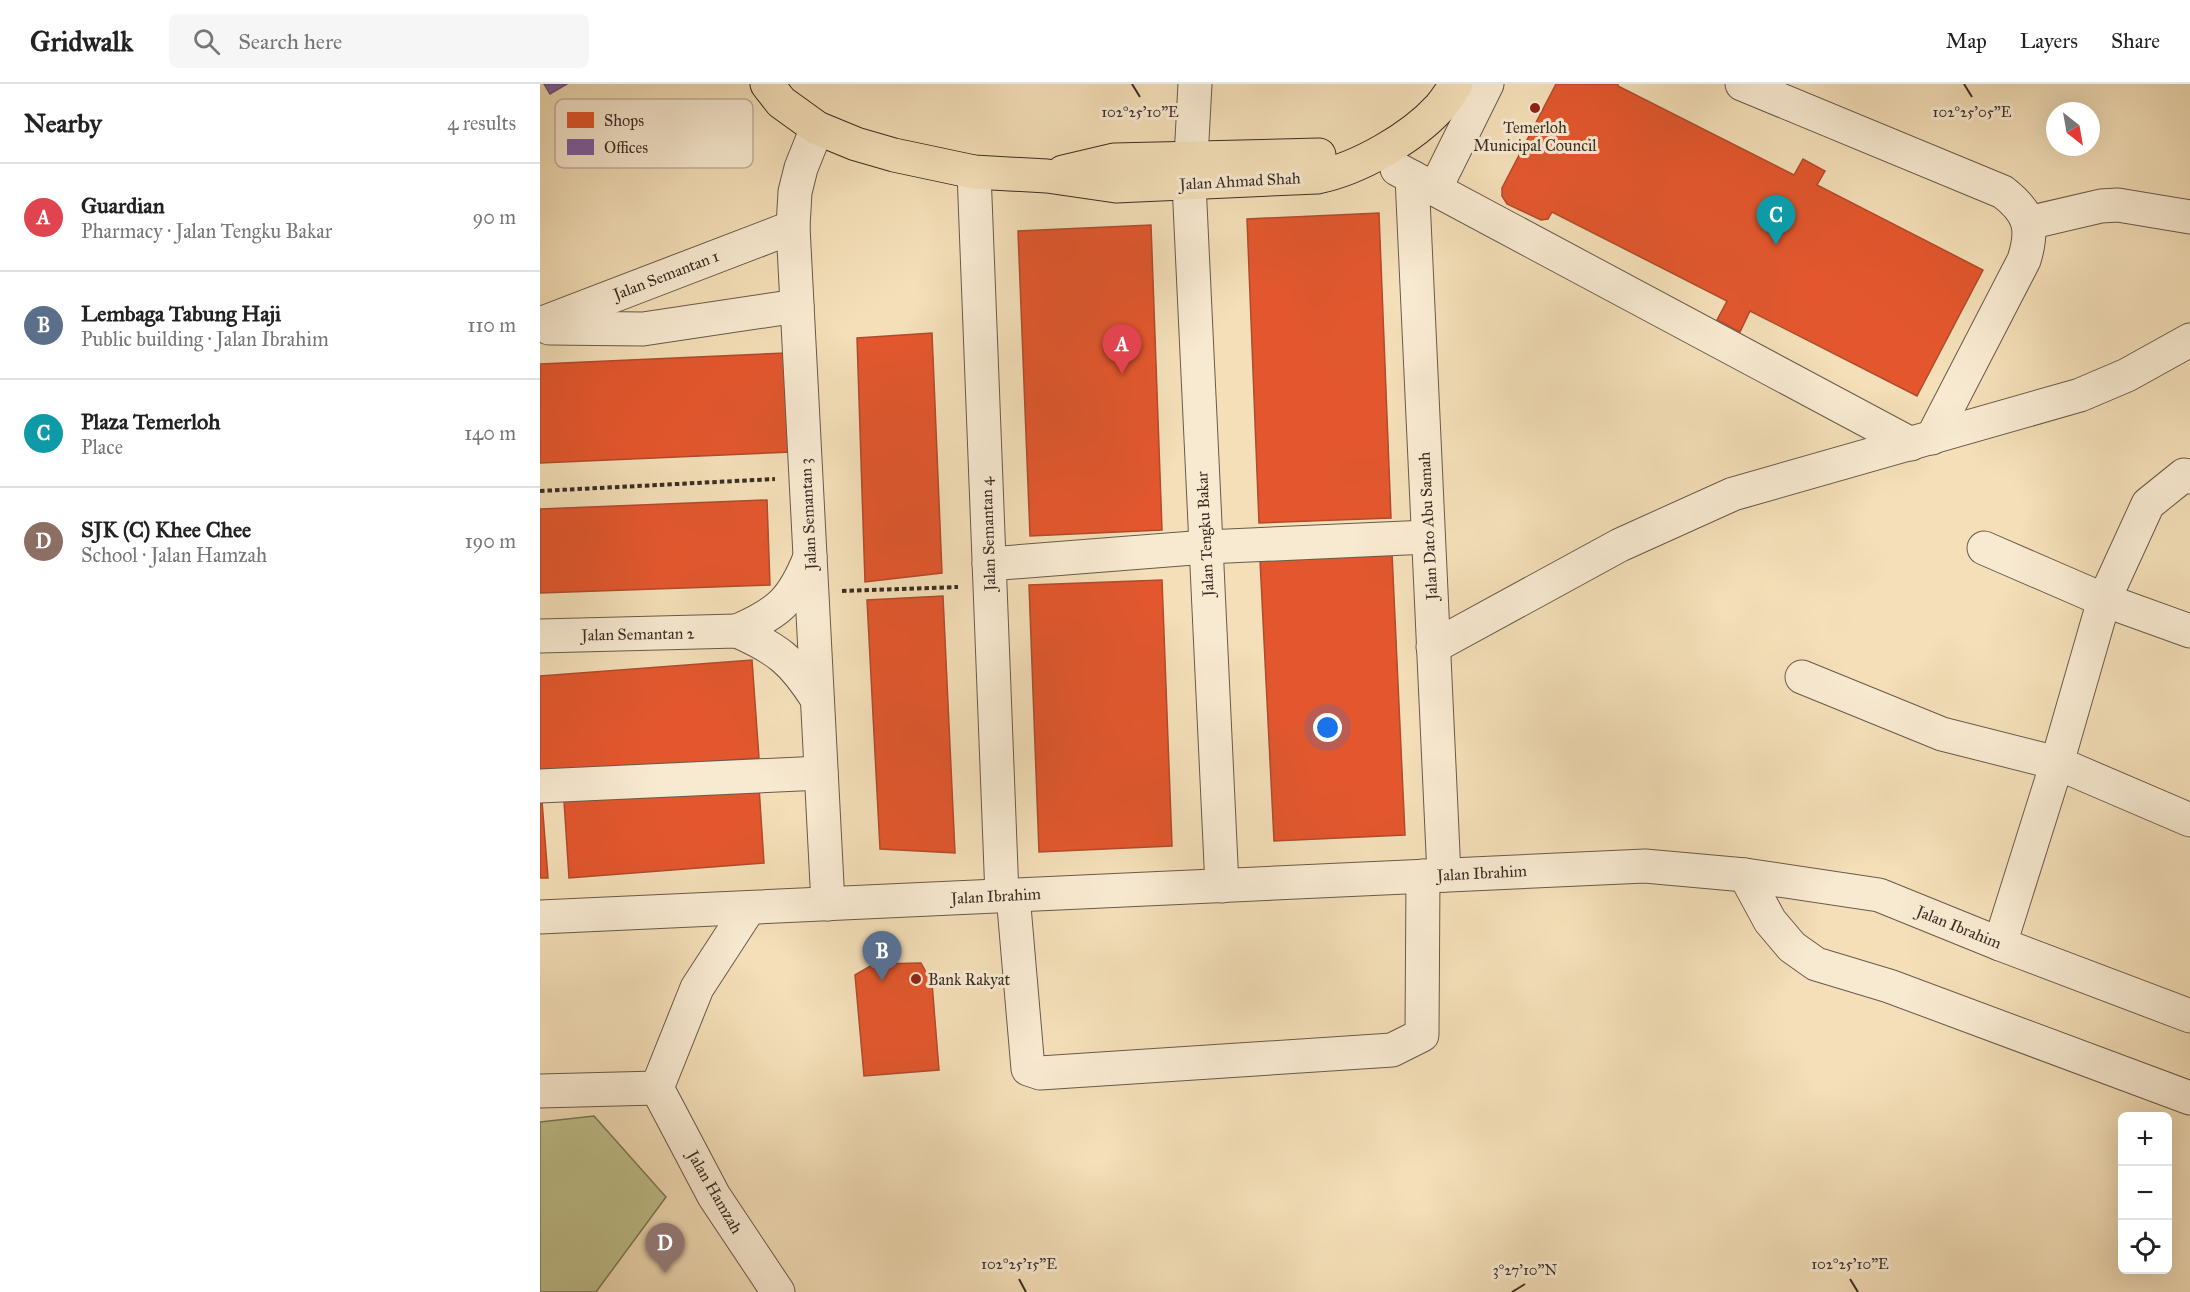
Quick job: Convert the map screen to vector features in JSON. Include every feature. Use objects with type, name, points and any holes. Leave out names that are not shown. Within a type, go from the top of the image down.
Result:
[{"type":"main road","name":"Jalan Ahmad Shah","points":[[767,84],[781,102],[817,128],[856,144],[894,155],[974,172],[1047,176],[1116,186],[1190,170],[1344,153],[1420,126]]},
{"type":"main road","name":"Jalan Ahmad Shah","points":[[1190,170],[1317,177],[1337,173],[1374,156],[1420,126],[1441,106],[1456,84]]},
{"type":"street","name":"Jalan Tengku Bakar","points":[[1195,84],[1190,170],[1222,886]]},
{"type":"street","points":[[1424,183],[1487,84]]},
{"type":"street","points":[[1742,84],[2003,192],[2019,204],[2028,223],[2030,243],[2024,260],[1922,441]]},
{"type":"street","name":"Jalan Semantan 3","points":[[817,128],[795,192],[793,226],[828,904]]},
{"type":"street","points":[[1374,156],[1922,441]]},
{"type":"street","name":"Jalan Semantan 4","points":[[974,172],[989,575],[1007,896],[1028,1069],[1040,1074],[1392,1050],[1422,1035],[1434,876]]},
{"type":"street","name":"Jalan Dato Abu Samah","points":[[1424,183],[1428,537],[1433,647],[1434,876]]},
{"type":"street","points":[[2028,223],[2101,206],[2118,205],[2190,217]]},
{"type":"street","name":"Jalan Semantan 1","points":[[540,326],[793,226]]},
{"type":"street","name":"Jalan Semantan 1","points":[[540,326],[643,329],[797,306]]},
{"type":"street","points":[[1433,647],[1620,545],[1733,494],[2080,395],[2127,375],[2190,340]]},
{"type":"street","points":[[2000,944],[2057,763],[2104,600],[2148,504],[2184,475],[2190,477]]},
{"type":"street","points":[[989,575],[1206,547],[1428,537]]},
{"type":"street","points":[[1984,548],[2104,600],[2190,631]]},
{"type":"street","name":"Jalan Semantan 2","points":[[540,636],[737,632],[762,620],[783,605],[800,582],[810,556]]},
{"type":"street","name":"Jalan Semantan 2","points":[[737,632],[767,645],[788,660],[803,677],[817,699]]},
{"type":"street","points":[[1802,677],[1942,734],[2057,763],[2190,820]]},
{"type":"street","points":[[540,786],[821,773]]},
{"type":"street","name":"Jalan Ibrahim","points":[[540,917],[1645,866],[1744,874],[1879,895],[2190,1016]]},
{"type":"street","points":[[1744,874],[1770,921],[1792,947],[1816,964],[1889,986],[2190,1098]]},
{"type":"street","points":[[540,1091],[657,1088],[697,988],[749,908]]},
{"type":"street","name":"Jalan Hamzah","points":[[657,1088],[714,1196],[778,1292]]},
{"type":"path","points":[[540,491],[806,477]]},
{"type":"path","points":[[812,592],[989,575]]},
{"type":"green space","points":[[594,1116],[666,1197],[596,1292],[540,1292],[540,1122]]},
{"type":"building: Shops","points":[[1556,84],[1618,84],[1794,175],[1803,159],[1825,171],[1817,185],[1983,270],[1917,396],[1750,311],[1740,332],[1717,320],[1727,301],[1552,212],[1548,219],[1541,220],[1507,204],[1502,196],[1502,188]]},
{"type":"building: Shops","points":[[1379,213],[1391,518],[1259,523],[1247,219]]},
{"type":"building: Shops","points":[[1151,225],[1162,530],[1030,536],[1018,231]]},
{"type":"building: Shops","points":[[932,333],[942,573],[865,582],[857,338]]},
{"type":"building: Shops","points":[[786,353],[791,452],[540,463],[540,364]]},
{"type":"building: Shops","points":[[767,500],[770,585],[540,593],[540,509]]},
{"type":"building: Shops","points":[[1392,553],[1405,835],[1274,841],[1260,560]]},
{"type":"building: Shops","points":[[1162,580],[1172,846],[1039,852],[1029,585]]},
{"type":"building: Shops","points":[[943,596],[955,853],[880,849],[867,600]]},
{"type":"building: Shops","points":[[752,660],[759,758],[540,774],[540,676]]},
{"type":"building: Shops","points":[[759,787],[764,863],[569,878],[564,801]]},
{"type":"building: Shops","points":[[542,801],[548,878],[540,878],[540,802]]},
{"type":"building: Shops","points":[[921,963],[932,983],[939,1070],[864,1076],[855,975],[874,964]]},
{"type":"building: Offices","points":[[544,84],[567,84],[550,94]]},
{"type":"place","name":"Temerloh Municipal Council","points":[[1535,108]]},
{"type":"place","name":"Plaza Temerloh","points":[[1776,245]]},
{"type":"place","name":"Guardian","points":[[1122,374]]},
{"type":"place","name":"Bank Rakyat","points":[[916,979]]},
{"type":"place","name":"Lembaga Tabung Haji","points":[[882,981]]},
{"type":"place","name":"SJK (C) Khee Chee","points":[[665,1273]]}]
